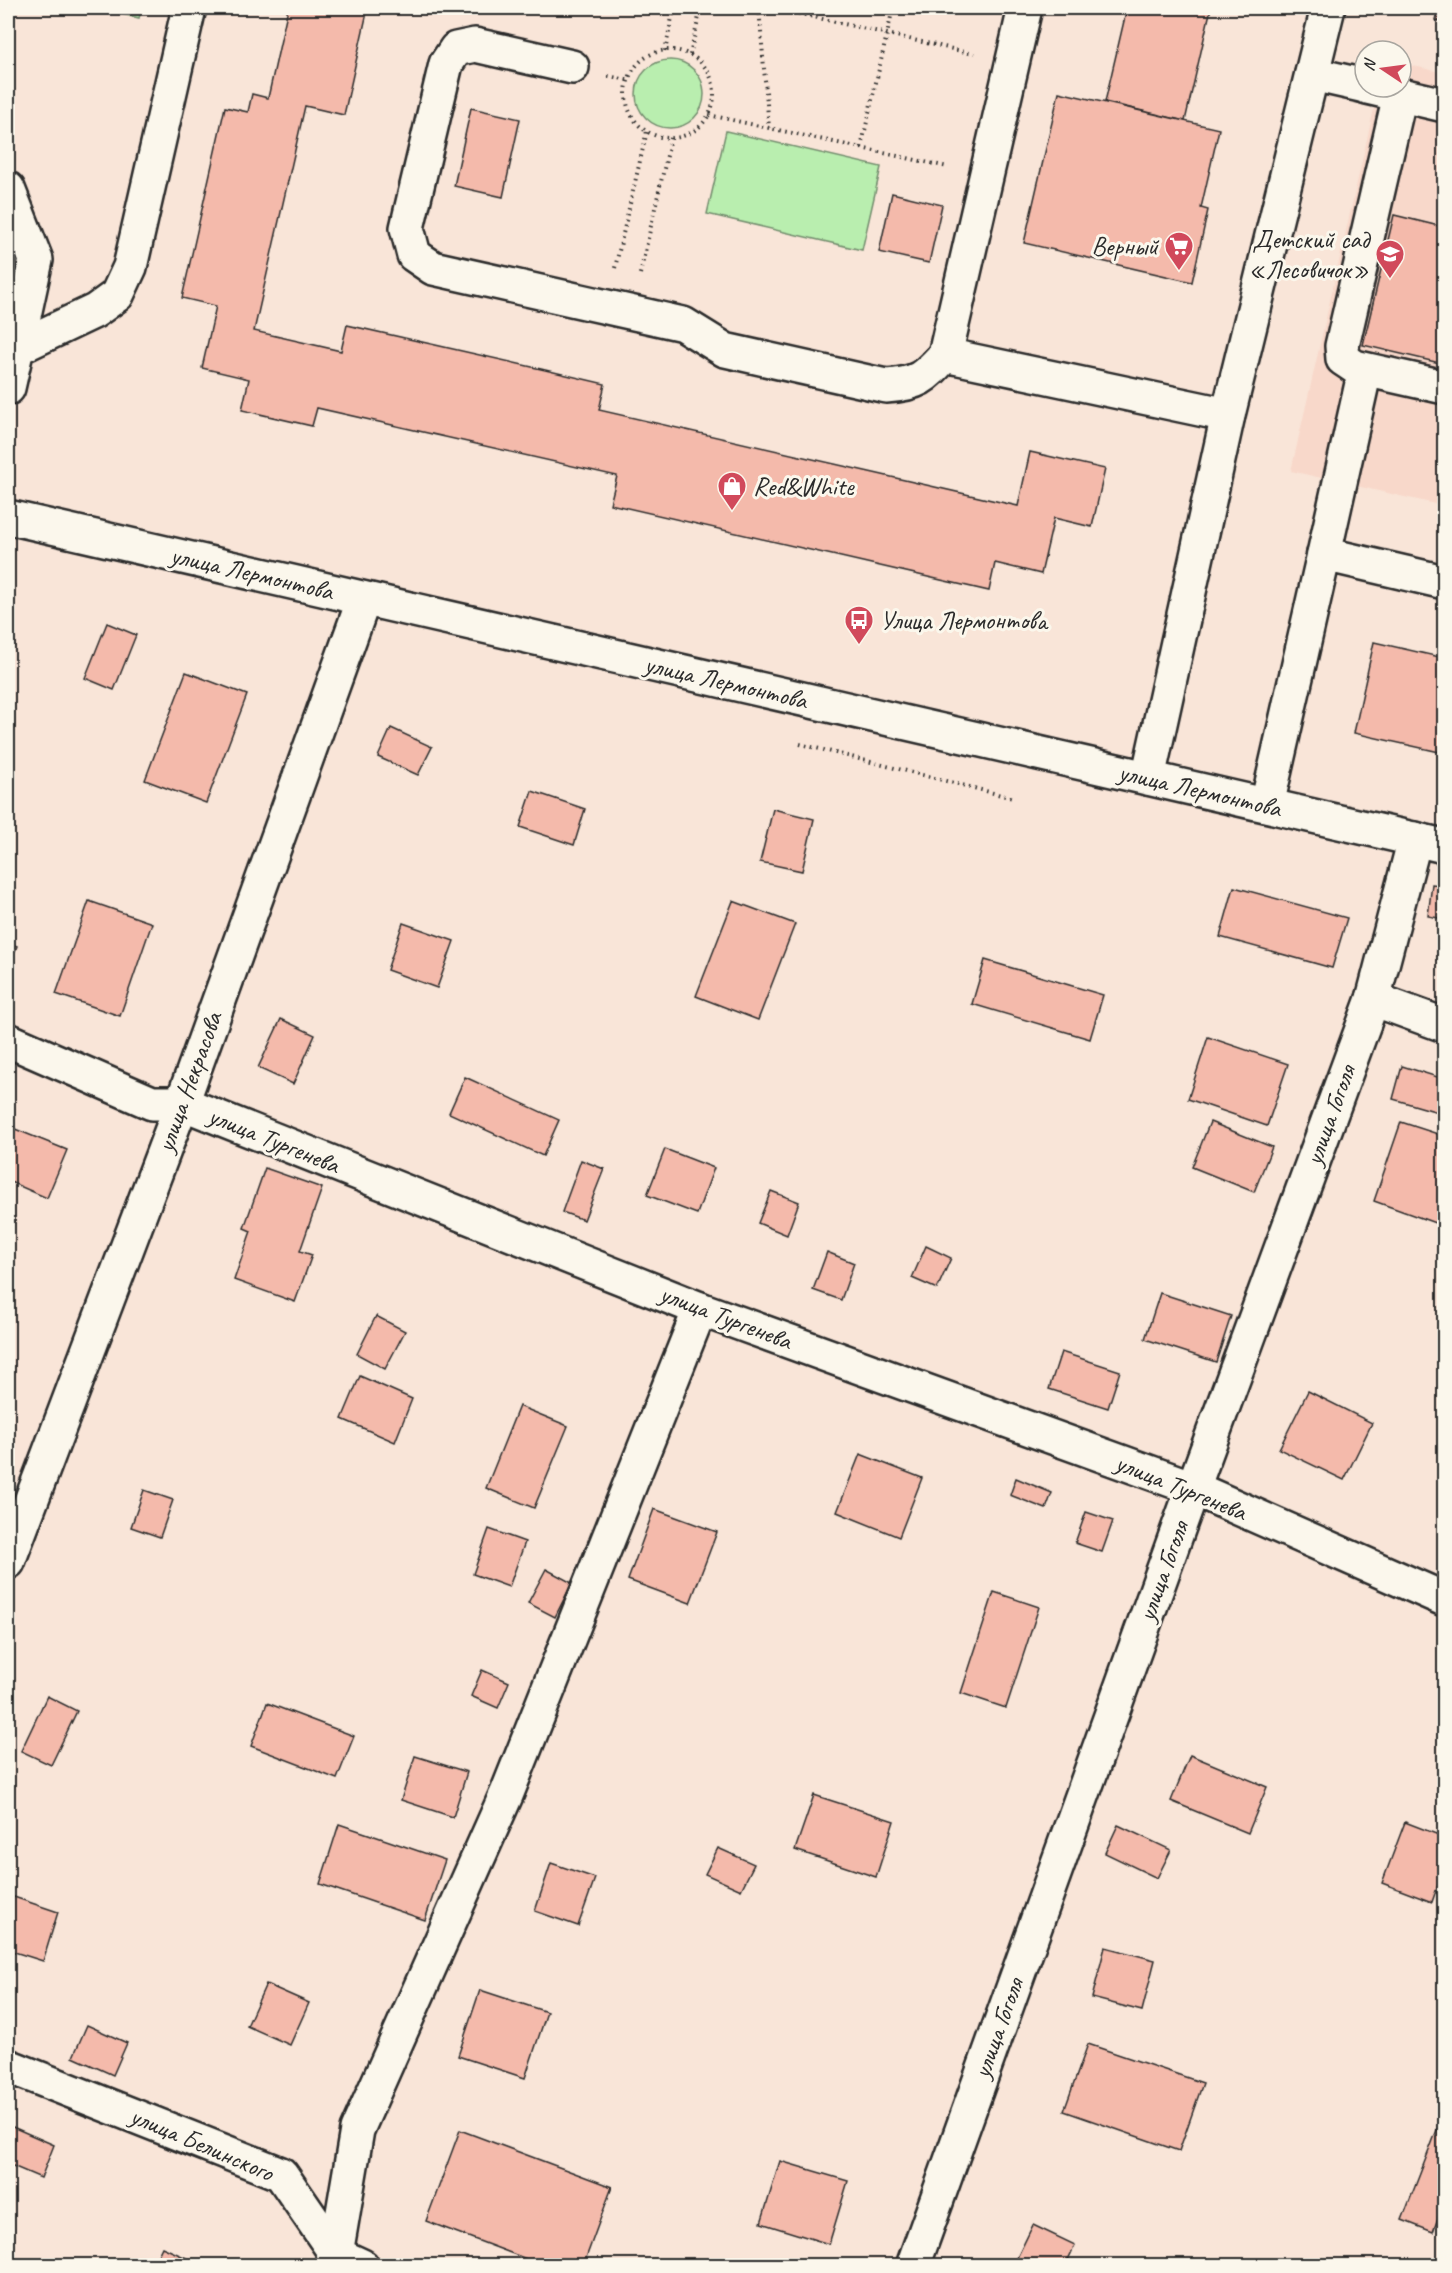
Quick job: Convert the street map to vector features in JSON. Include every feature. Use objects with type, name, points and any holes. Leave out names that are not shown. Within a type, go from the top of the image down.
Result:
[{"type":"street","points":[[17,348],[95,311],[117,295],[130,267],[189,8]]},
{"type":"street","points":[[572,67],[475,45],[456,49],[446,64],[407,228],[414,255],[433,268],[683,324],[725,350],[886,386],[909,385],[928,374],[945,355],[1025,8]]},
{"type":"street","points":[[1148,778],[1228,416],[1328,8]]},
{"type":"street","points":[[1312,74],[1353,84]]},
{"type":"street","points":[[1413,97],[1444,105]]},
{"type":"street","points":[[1399,99],[1342,346],[1344,360],[1355,368],[1444,387]]},
{"type":"street","points":[[8,189],[36,260],[8,388]]},
{"type":"street","points":[[945,355],[1228,416]]},
{"type":"street","points":[[1267,806],[1365,370]]},
{"type":"street","name":"улица Лермонтова","points":[[8,517],[1430,842]]},
{"type":"street","points":[[1324,554],[1444,582]]},
{"type":"street","name":"улица Некрасова","points":[[8,1562],[182,1103],[364,599]]},
{"type":"street","name":"улица Гоголя","points":[[913,2265],[1193,1488],[1430,842]]},
{"type":"street","points":[[1373,999],[1444,1025]]},
{"type":"street","name":"улица Тургенева","points":[[8,1040],[152,1103],[182,1103],[700,1309],[1193,1488],[1444,1599]]},
{"type":"street","points":[[343,2262],[357,2130],[507,1793],[700,1309]]},
{"type":"street","name":"улица Белинского","points":[[8,2066],[281,2174],[343,2262]]},
{"type":"path","points":[[665,51],[674,8]]},
{"type":"path","points":[[690,55],[701,8]]},
{"type":"path","points":[[759,8],[769,128]]},
{"type":"path","points":[[775,8],[1012,63]]},
{"type":"path","points":[[861,148],[893,8]]},
{"type":"path","points":[[678,50],[697,58],[710,74],[714,95],[709,115],[695,130],[671,138],[656,136],[641,127],[631,114],[626,97],[628,80],[639,62],[657,51],[665,51],[678,50]]},
{"type":"path","points":[[709,115],[986,176]]},
{"type":"path","points":[[619,310],[646,130]]},
{"type":"path","points":[[619,310],[671,138]]},
{"type":"path","points":[[800,744],[1013,798]]},
{"type":"shaded area","name":"Детский сад «Лесовичок»","points":[[1413,66],[1444,73],[1444,506],[1291,471],[1376,99],[1413,99]]},
{"type":"green space","points":[[96,8],[142,8],[139,18]]},
{"type":"green space","points":[[670,60],[683,63],[694,70],[701,81],[704,94],[701,107],[694,118],[683,125],[670,128],[657,125],[646,118],[639,107],[636,94],[639,81],[646,70],[657,63]]},
{"type":"green space","points":[[726,131],[881,167],[862,250],[707,214]]},
{"type":"building","points":[[288,8],[368,8],[344,115],[305,106],[254,331],[341,351],[347,325],[541,369],[605,384],[599,410],[1018,506],[1030,452],[1105,469],[1092,527],[1054,518],[1041,574],[995,563],[989,591],[610,504],[617,476],[317,408],[312,426],[242,410],[249,379],[202,368],[216,306],[182,298],[225,107],[248,112],[252,94],[268,98]]},
{"type":"building","points":[[1127,8],[1211,8],[1185,121],[1105,102]]},
{"type":"building","points":[[1438,8],[1444,8],[1444,22],[1435,20]]},
{"type":"building","points":[[1059,92],[1219,129],[1201,208],[1208,210],[1192,282],[1024,243]]},
{"type":"building","points":[[471,108],[520,119],[503,197],[454,186]]},
{"type":"building","points":[[892,193],[942,205],[929,263],[879,252]]},
{"type":"building","points":[[1444,202],[1444,364],[1363,345],[1394,215],[1439,226]]},
{"type":"building","points":[[107,623],[136,635],[114,690],[85,678]]},
{"type":"building","points":[[1374,642],[1444,658],[1444,753],[1354,733]]},
{"type":"building","points":[[186,672],[247,695],[206,803],[145,780]]},
{"type":"building","points":[[391,728],[432,747],[418,775],[378,757]]},
{"type":"building","points":[[532,791],[585,809],[574,845],[520,827]]},
{"type":"building","points":[[773,809],[814,819],[802,871],[760,862]]},
{"type":"building","points":[[1432,884],[1444,886],[1444,919],[1428,916]]},
{"type":"building","points":[[1234,887],[1347,918],[1332,968],[1220,937]]},
{"type":"building","points":[[89,901],[152,923],[120,1016],[56,994]]},
{"type":"building","points":[[733,901],[795,924],[758,1020],[696,996]]},
{"type":"building","points":[[403,923],[454,941],[437,988],[387,970]]},
{"type":"building","points":[[8,943],[17,946],[8,970]]},
{"type":"building","points":[[985,960],[1103,995],[1090,1039],[972,1004]]},
{"type":"building","points":[[281,1019],[315,1035],[293,1084],[258,1068]]},
{"type":"building","points":[[1208,1037],[1288,1064],[1267,1126],[1188,1099]]},
{"type":"building","points":[[1402,1066],[1444,1079],[1444,1090],[1438,1112],[1393,1099]]},
{"type":"building","points":[[465,1077],[559,1120],[543,1156],[449,1113]]},
{"type":"building","points":[[1210,1122],[1272,1147],[1254,1192],[1192,1167]]},
{"type":"building","points":[[1401,1122],[1444,1136],[1444,1204],[1438,1224],[1374,1201]]},
{"type":"building","points":[[10,1127],[67,1150],[47,1198],[8,1181],[8,1132]]},
{"type":"building","points":[[665,1149],[714,1168],[697,1214],[647,1195]]},
{"type":"building","points":[[581,1160],[604,1169],[584,1220],[562,1212]]},
{"type":"building","points":[[265,1168],[322,1188],[300,1251],[312,1255],[295,1302],[234,1280],[251,1231],[244,1228]]},
{"type":"building","points":[[771,1191],[799,1202],[787,1235],[758,1223]]},
{"type":"building","points":[[926,1246],[951,1258],[937,1289],[912,1278]]},
{"type":"building","points":[[827,1252],[854,1263],[841,1300],[813,1290]]},
{"type":"building","points":[[1160,1293],[1231,1316],[1216,1362],[1145,1339]]},
{"type":"building","points":[[376,1316],[405,1331],[385,1369],[357,1354]]},
{"type":"building","points":[[1061,1352],[1120,1371],[1108,1408],[1049,1389]]},
{"type":"building","points":[[360,1376],[412,1399],[395,1442],[342,1419]]},
{"type":"building","points":[[1308,1391],[1372,1423],[1344,1480],[1279,1449]]},
{"type":"building","points":[[519,1406],[568,1426],[534,1508],[486,1488]]},
{"type":"building","points":[[860,1454],[922,1478],[899,1537],[837,1512]]},
{"type":"building","points":[[1016,1478],[1052,1493],[1046,1509],[1010,1495]]},
{"type":"building","points":[[144,1490],[173,1500],[160,1537],[131,1527]]},
{"type":"building","points":[[654,1509],[717,1532],[690,1603],[628,1580]]},
{"type":"building","points":[[1086,1512],[1113,1521],[1102,1552],[1075,1543]]},
{"type":"building","points":[[489,1529],[525,1542],[509,1587],[473,1574]]},
{"type":"building","points":[[546,1569],[572,1583],[555,1617],[528,1603]]},
{"type":"building","points":[[994,1592],[1039,1607],[1006,1708],[961,1693]]},
{"type":"building","points":[[482,1670],[509,1682],[498,1708],[471,1696]]},
{"type":"building","points":[[47,1696],[77,1711],[51,1765],[21,1751]]},
{"type":"building","points":[[267,1703],[354,1736],[337,1779],[251,1746]]},
{"type":"building","points":[[1190,1755],[1267,1787],[1248,1833],[1171,1801]]},
{"type":"building","points":[[415,1756],[467,1772],[453,1817],[401,1800]]},
{"type":"building","points":[[814,1795],[894,1821],[876,1877],[795,1850]]},
{"type":"building","points":[[1405,1822],[1444,1837],[1444,1868],[1432,1902],[1382,1883]]},
{"type":"building","points":[[339,1824],[445,1860],[425,1920],[320,1884]]},
{"type":"building","points":[[1118,1825],[1171,1850],[1157,1878],[1105,1853]]},
{"type":"building","points":[[718,1848],[754,1864],[741,1890],[705,1874]]},
{"type":"building","points":[[551,1863],[595,1878],[578,1926],[535,1911]]},
{"type":"building","points":[[8,1895],[58,1912],[43,1961],[8,1950]]},
{"type":"building","points":[[1105,1947],[1155,1960],[1142,2011],[1092,1998]]},
{"type":"building","points":[[266,1984],[309,2003],[290,2045],[247,2026]]},
{"type":"building","points":[[480,1990],[547,2012],[525,2078],[458,2056]]},
{"type":"building","points":[[87,2025],[127,2043],[113,2075],[73,2057]]},
{"type":"building","points":[[1088,2044],[1203,2083],[1179,2151],[1064,2111]]},
{"type":"building","points":[[1442,2117],[1444,2118],[1444,2201],[1433,2232],[1402,2220]]},
{"type":"building","points":[[8,2125],[54,2145],[41,2178],[8,2164]]},
{"type":"building","points":[[460,2130],[612,2187],[583,2266],[545,2266],[426,2221]]},
{"type":"building","points":[[780,2161],[848,2181],[829,2244],[761,2223]]},
{"type":"building","points":[[1033,2225],[1075,2245],[1065,2266],[1013,2266]]},
{"type":"building","points":[[162,2247],[204,2266],[153,2266]]},
{"type":"place","name":"Верный","points":[[1179,272]]},
{"type":"place","name":"Детский сад «Лесовичок»","points":[[1390,280]]},
{"type":"place","name":"Red&White","points":[[732,512]]},
{"type":"place","name":"Улица Лермонтова","points":[[859,646]]}]
